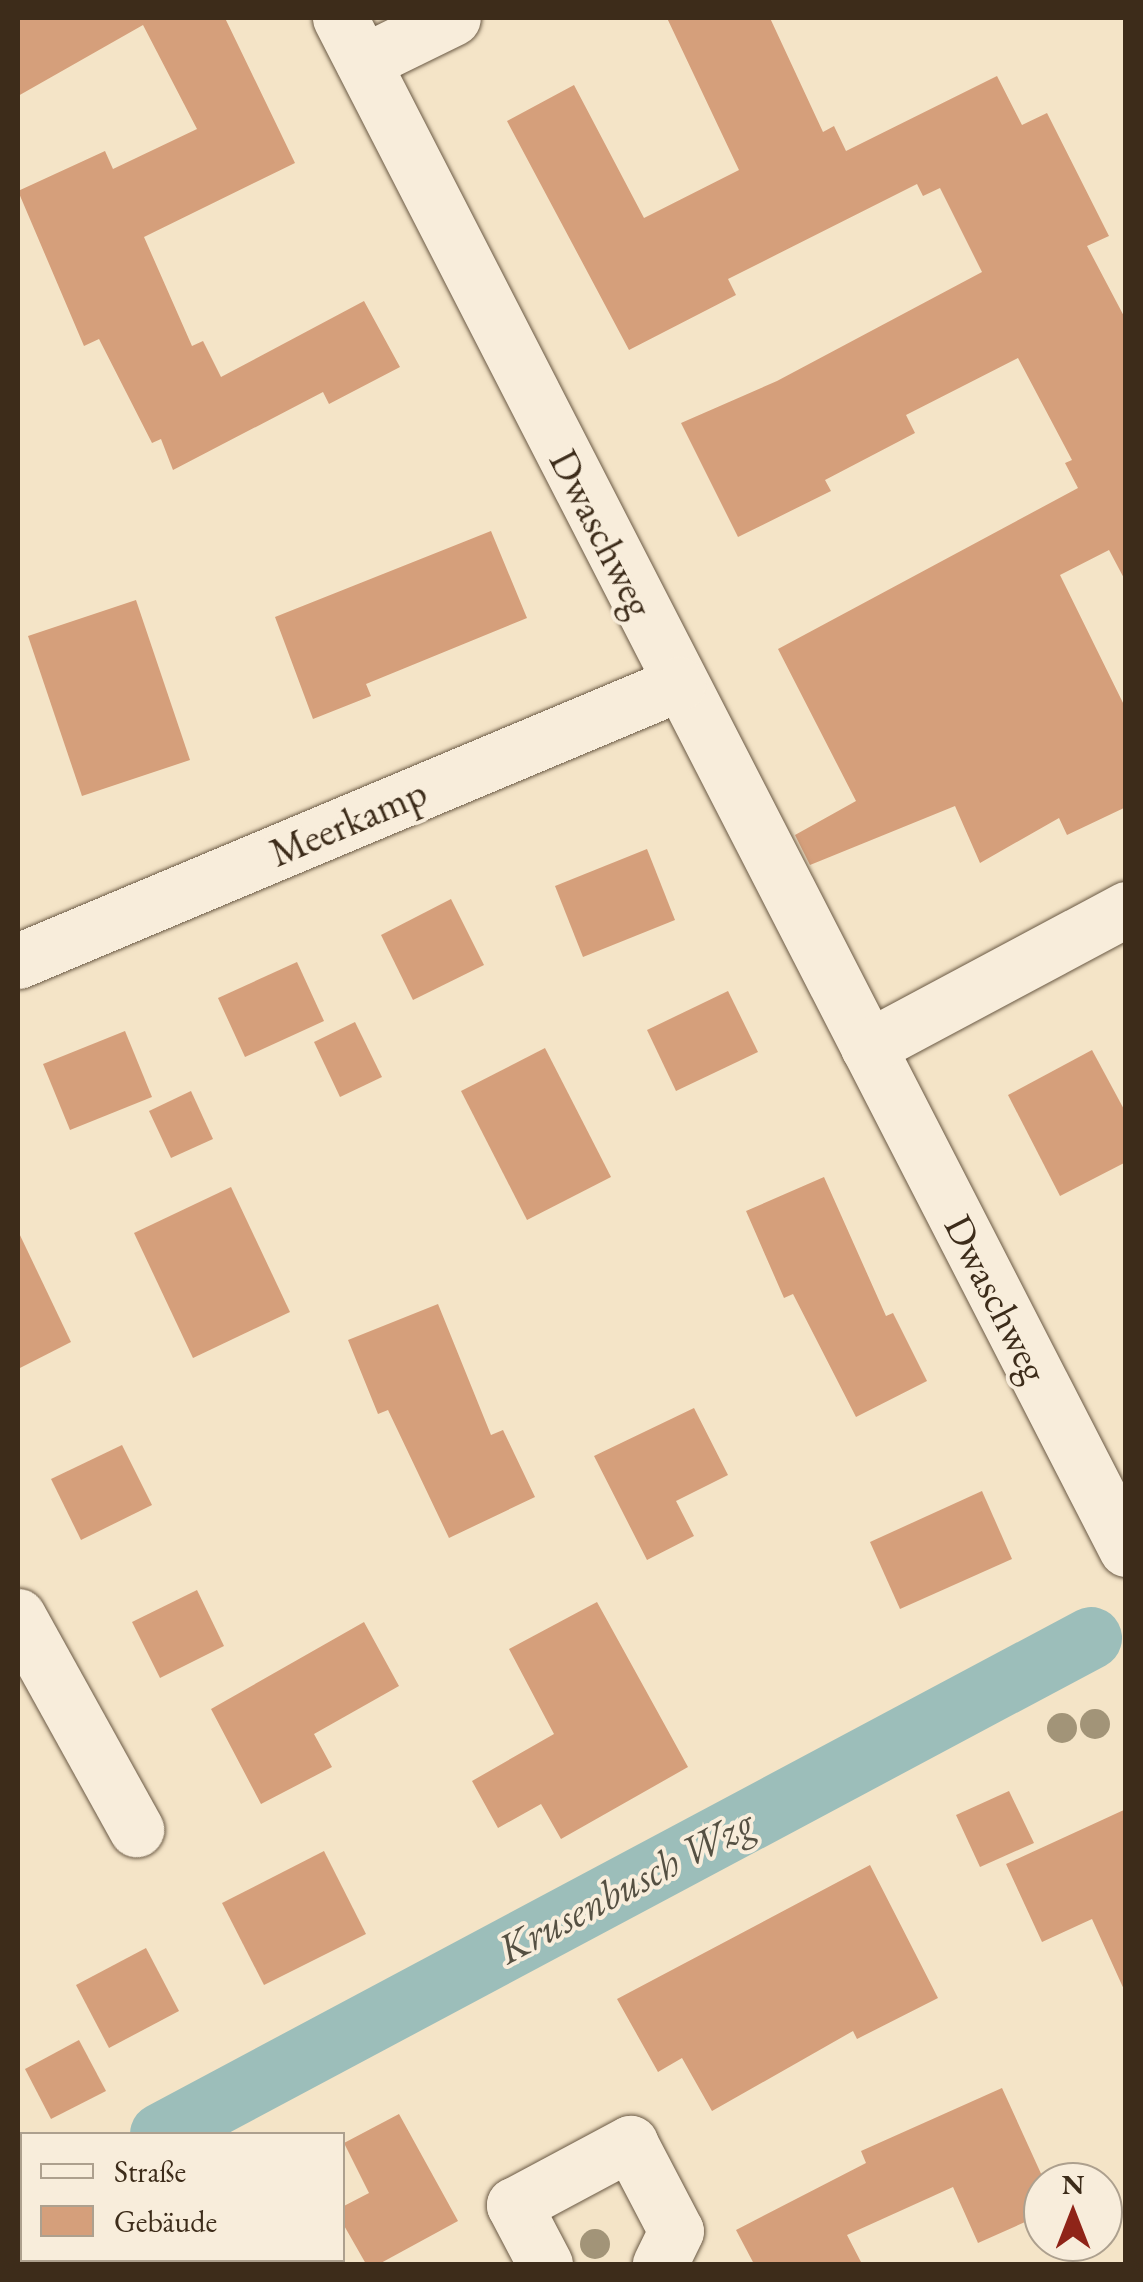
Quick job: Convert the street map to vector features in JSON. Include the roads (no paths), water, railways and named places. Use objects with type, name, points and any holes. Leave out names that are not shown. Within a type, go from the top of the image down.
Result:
[{"type":"street","points":[[352,40],[453,18]]},
{"type":"street","name":"Dwaschweg","points":[[352,40],[678,684],[1126,1550]]},
{"type":"street","name":"Meerkamp","points":[[18,961],[678,684]]},
{"type":"street","points":[[868,1046],[1126,909]]},
{"type":"street","points":[[18,1616],[136,1829]]},
{"type":"street","points":[[545,2264],[514,2205],[630,2143],[676,2231],[660,2264]]},
{"type":"waterway","name":"Krusenbusch Wzg","points":[[165,2132],[1091,1638]]}]
